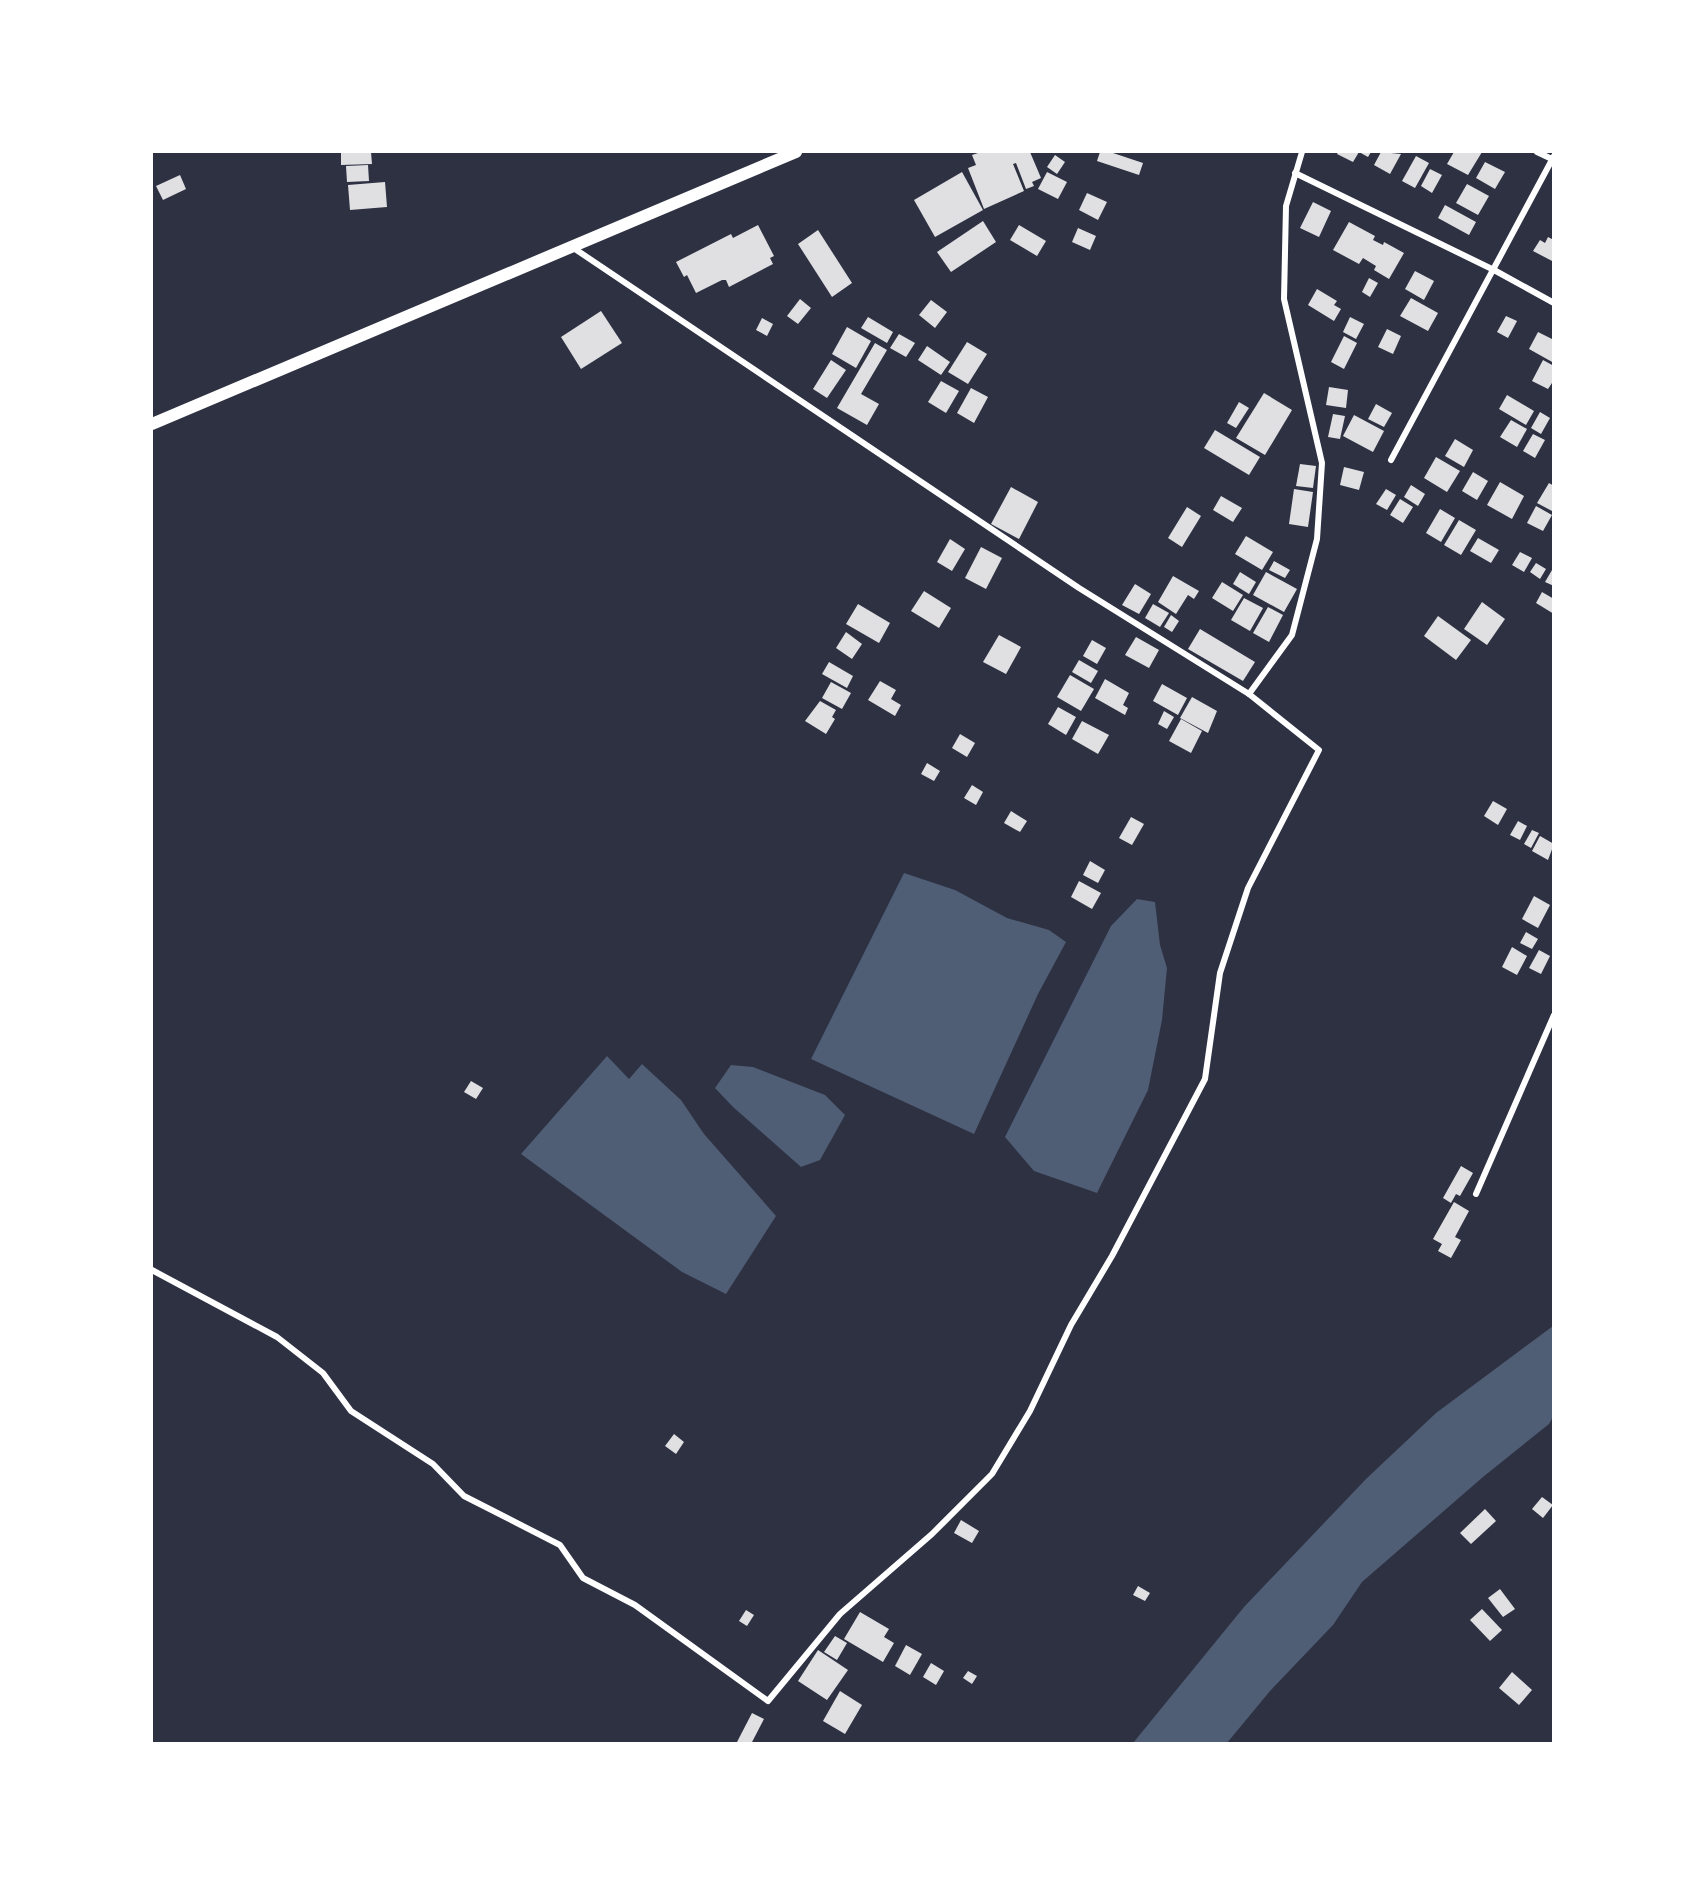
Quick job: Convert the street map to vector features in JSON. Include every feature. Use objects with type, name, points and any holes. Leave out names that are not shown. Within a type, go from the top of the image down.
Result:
[{"type":"highway","points":[[152,424],[569,245],[796,152]]},
{"type":"street","points":[[1249,694],[1292,634],[1317,540],[1322,463],[1284,299],[1286,206],[1302,152]]},
{"type":"street","points":[[1392,460],[1553,159],[1537,152]]},
{"type":"street","points":[[1295,173],[1494,270],[1554,303]]},
{"type":"street","points":[[152,1270],[277,1337],[323,1374],[351,1411],[433,1464],[464,1496],[560,1545],[583,1578],[635,1605],[768,1701],[840,1614],[932,1534],[992,1474],[1029,1411],[1071,1325],[1112,1256],[1205,1078],[1220,973],[1248,888],[1319,750],[1249,694],[1079,588],[569,245]]},
{"type":"street","points":[[1476,1194],[1554,1015]]},
{"type":"water","points":[[904,873],[955,890],[1007,918],[1049,930],[1066,942],[1038,994],[974,1134],[811,1059]]},
{"type":"water","points":[[1137,899],[1155,902],[1160,945],[1167,968],[1162,1020],[1148,1090],[1097,1193],[1034,1171],[1005,1137],[1111,926]]},
{"type":"water","points":[[607,1056],[629,1079],[642,1064],[681,1100],[704,1134],[776,1216],[726,1294],[682,1272],[521,1154]]},
{"type":"water","points":[[731,1065],[753,1067],[825,1095],[845,1115],[820,1160],[801,1167],[733,1107],[715,1088]]},
{"type":"water","points":[[1553,1326],[1554,1415],[1549,1424],[1483,1477],[1362,1582],[1333,1625],[1270,1691],[1227,1743],[1133,1743],[1244,1607],[1366,1479],[1436,1413]]},
{"type":"building","points":[[341,152],[371,152],[372,164],[341,165]]},
{"type":"building","points":[[981,152],[1030,152],[1041,178],[1032,182],[1034,186],[1026,189],[1016,163],[1013,164],[1024,191],[984,209],[968,168],[976,165],[972,155]]},
{"type":"building","points":[[1100,152],[1110,152],[1143,163],[1139,175],[1097,161]]},
{"type":"building","points":[[1338,152],[1359,152],[1353,162],[1337,154]]},
{"type":"building","points":[[1359,152],[1371,152],[1368,157]]},
{"type":"building","points":[[1381,152],[1401,154],[1390,174],[1374,165]]},
{"type":"building","points":[[1454,152],[1482,152],[1468,175],[1447,164]]},
{"type":"building","points":[[1055,155],[1065,162],[1057,174],[1047,167]]},
{"type":"building","points":[[1416,156],[1429,163],[1415,188],[1402,181]]},
{"type":"building","points":[[1485,162],[1505,172],[1495,189],[1476,178]]},
{"type":"building","points":[[368,165],[369,181],[347,182],[346,166]]},
{"type":"building","points":[[1430,169],[1442,175],[1432,193],[1421,186]]},
{"type":"building","points":[[962,172],[983,210],[935,237],[914,200]]},
{"type":"building","points":[[1047,172],[1067,182],[1058,199],[1038,189]]},
{"type":"building","points":[[180,175],[186,189],[163,200],[156,186]]},
{"type":"building","points":[[385,182],[387,207],[350,210],[348,185]]},
{"type":"building","points":[[1467,184],[1489,196],[1478,215],[1456,203]]},
{"type":"building","points":[[1087,193],[1107,202],[1098,220],[1079,210]]},
{"type":"building","points":[[1313,202],[1331,211],[1319,237],[1300,228]]},
{"type":"building","points":[[1445,205],[1476,222],[1469,235],[1438,218]]},
{"type":"building","points":[[983,221],[996,242],[951,272],[937,252]]},
{"type":"building","points":[[1349,222],[1375,236],[1373,240],[1383,245],[1384,242],[1404,253],[1389,279],[1374,270],[1376,266],[1363,258],[1359,264],[1333,250]]},
{"type":"building","points":[[758,225],[774,256],[770,258],[773,264],[729,287],[726,280],[722,280],[696,293],[687,275],[684,277],[676,262],[731,234],[733,238]]},
{"type":"building","points":[[1019,225],[1046,241],[1037,256],[1010,240]]},
{"type":"building","points":[[1078,228],[1096,236],[1090,250],[1072,242]]},
{"type":"building","points":[[818,230],[852,283],[832,297],[798,244]]},
{"type":"building","points":[[1548,237],[1554,240],[1554,262],[1533,251],[1540,240],[1545,243]]},
{"type":"building","points":[[1415,271],[1434,281],[1424,300],[1405,289]]},
{"type":"building","points":[[1369,278],[1378,283],[1370,297],[1362,292]]},
{"type":"building","points":[[1317,289],[1337,301],[1334,305],[1341,309],[1334,321],[1308,305]]},
{"type":"building","points":[[1411,298],[1438,313],[1428,331],[1400,316]]},
{"type":"building","points":[[800,299],[811,308],[798,324],[787,316]]},
{"type":"building","points":[[931,300],[947,312],[935,328],[919,315]]},
{"type":"building","points":[[601,311],[622,343],[581,369],[561,337]]},
{"type":"building","points":[[1506,316],[1517,321],[1508,338],[1497,332]]},
{"type":"building","points":[[868,317],[893,332],[887,343],[861,328]]},
{"type":"building","points":[[1350,317],[1364,324],[1356,339],[1343,332]]},
{"type":"building","points":[[762,318],[773,324],[767,336],[756,330]]},
{"type":"building","points":[[847,327],[871,341],[856,368],[832,354]]},
{"type":"building","points":[[1387,329],[1401,336],[1393,354],[1378,347]]},
{"type":"building","points":[[1538,332],[1554,340],[1554,363],[1529,349]]},
{"type":"building","points":[[899,334],[915,343],[906,357],[890,348]]},
{"type":"building","points":[[1344,336],[1357,343],[1344,369],[1331,362]]},
{"type":"building","points":[[967,342],[987,354],[968,384],[948,372]]},
{"type":"building","points":[[875,343],[887,350],[861,394],[879,404],[867,425],[837,408]]},
{"type":"building","points":[[927,346],[950,362],[941,375],[918,360]]},
{"type":"building","points":[[831,360],[846,370],[827,398],[813,389]]},
{"type":"building","points":[[1543,360],[1554,366],[1554,380],[1548,389],[1532,381]]},
{"type":"building","points":[[941,381],[959,391],[946,413],[928,402]]},
{"type":"building","points":[[1329,387],[1348,390],[1346,408],[1326,405]]},
{"type":"building","points":[[971,388],[988,397],[974,423],[957,413]]},
{"type":"building","points":[[1264,393],[1292,410],[1265,455],[1236,438]]},
{"type":"building","points":[[1507,395],[1534,411],[1526,425],[1499,409]]},
{"type":"building","points":[[1239,402],[1249,408],[1236,428],[1227,423]]},
{"type":"building","points":[[1376,404],[1392,413],[1384,427],[1368,419]]},
{"type":"building","points":[[1540,412],[1550,418],[1541,434],[1531,428]]},
{"type":"building","points":[[1333,414],[1345,416],[1340,439],[1328,437]]},
{"type":"building","points":[[1354,415],[1384,431],[1373,452],[1343,436]]},
{"type":"building","points":[[1511,420],[1527,429],[1517,447],[1500,437]]},
{"type":"building","points":[[1215,430],[1260,457],[1249,475],[1204,448]]},
{"type":"building","points":[[1533,434],[1545,440],[1535,458],[1523,451]]},
{"type":"building","points":[[1455,439],[1473,450],[1464,467],[1445,456]]},
{"type":"building","points":[[1436,457],[1460,471],[1447,492],[1424,478]]},
{"type":"building","points":[[1300,464],[1316,466],[1313,488],[1296,486]]},
{"type":"building","points":[[1344,467],[1364,472],[1359,490],[1340,485]]},
{"type":"building","points":[[1473,472],[1488,481],[1477,500],[1462,491]]},
{"type":"building","points":[[1500,482],[1524,496],[1512,519],[1487,505]]},
{"type":"building","points":[[1549,483],[1554,486],[1552,511],[1537,503]]},
{"type":"building","points":[[1411,485],[1425,494],[1418,506],[1404,497]]},
{"type":"building","points":[[1011,487],[1038,502],[1019,539],[991,524]]},
{"type":"building","points":[[1294,489],[1313,492],[1308,527],[1289,524]]},
{"type":"building","points":[[1386,489],[1396,495],[1387,510],[1376,504]]},
{"type":"building","points":[[1221,496],[1242,508],[1233,522],[1213,510]]},
{"type":"building","points":[[1400,499],[1413,507],[1403,523],[1390,515]]},
{"type":"building","points":[[1536,506],[1552,515],[1543,531],[1527,523]]},
{"type":"building","points":[[1187,507],[1201,516],[1182,547],[1168,538]]},
{"type":"building","points":[[1440,509],[1455,518],[1441,542],[1426,533]]},
{"type":"building","points":[[1459,520],[1476,530],[1461,555],[1444,545]]},
{"type":"building","points":[[1246,536],[1273,552],[1262,570],[1235,554]]},
{"type":"building","points":[[1478,538],[1499,550],[1491,563],[1470,551]]},
{"type":"building","points":[[950,539],[965,549],[952,571],[937,562]]},
{"type":"building","points":[[981,547],[1002,558],[986,589],[965,578]]},
{"type":"building","points":[[1520,552],[1532,558],[1524,572],[1512,565]]},
{"type":"building","points":[[1274,561],[1290,570],[1285,578],[1269,570]]},
{"type":"building","points":[[1536,563],[1546,569],[1540,579],[1530,572]]},
{"type":"building","points":[[1552,570],[1554,571],[1554,586],[1545,582]]},
{"type":"building","points":[[1240,572],[1256,582],[1249,594],[1233,584]]},
{"type":"building","points":[[1266,572],[1297,589],[1284,612],[1253,595]]},
{"type":"building","points":[[1173,576],[1199,591],[1194,599],[1188,595],[1176,614],[1158,602]]},
{"type":"building","points":[[1222,582],[1243,595],[1233,611],[1212,598]]},
{"type":"building","points":[[1135,584],[1151,594],[1139,614],[1122,605]]},
{"type":"building","points":[[924,591],[951,608],[939,628],[911,611]]},
{"type":"building","points":[[1542,592],[1554,599],[1554,614],[1536,603]]},
{"type":"building","points":[[1244,598],[1263,608],[1250,631],[1231,620]]},
{"type":"building","points":[[1482,602],[1505,619],[1487,645],[1464,629]]},
{"type":"building","points":[[858,604],[890,623],[879,643],[846,624]]},
{"type":"building","points":[[1153,604],[1169,613],[1160,627],[1145,618]]},
{"type":"building","points":[[1268,607],[1283,615],[1269,642],[1253,633]]},
{"type":"building","points":[[1171,615],[1179,621],[1172,632],[1164,627]]},
{"type":"building","points":[[1438,616],[1471,640],[1456,660],[1424,636]]},
{"type":"building","points":[[1200,629],[1255,662],[1243,681],[1188,649]]},
{"type":"building","points":[[846,632],[862,644],[852,659],[836,648]]},
{"type":"building","points":[[999,635],[1021,647],[1006,674],[983,662]]},
{"type":"building","points":[[1136,637],[1159,650],[1149,668],[1125,655]]},
{"type":"building","points":[[1092,640],[1106,648],[1097,664],[1083,656]]},
{"type":"building","points":[[1079,660],[1098,671],[1091,683],[1072,672]]},
{"type":"building","points":[[829,662],[853,676],[847,688],[822,674]]},
{"type":"building","points":[[1070,675],[1094,689],[1081,711],[1057,697]]},
{"type":"building","points":[[1105,679],[1129,693],[1123,705],[1128,708],[1125,715],[1095,698]]},
{"type":"building","points":[[880,681],[896,690],[891,699],[901,705],[895,716],[868,700]]},
{"type":"building","points":[[831,682],[851,693],[842,709],[822,698]]},
{"type":"building","points":[[1162,684],[1187,698],[1178,715],[1153,701]]},
{"type":"building","points":[[1192,697],[1217,711],[1208,733],[1180,718]]},
{"type":"building","points":[[820,701],[836,710],[832,717],[835,719],[826,734],[805,721]]},
{"type":"building","points":[[1058,707],[1076,717],[1066,735],[1048,724]]},
{"type":"building","points":[[1164,711],[1174,717],[1167,729],[1158,724]]},
{"type":"building","points":[[1181,719],[1202,731],[1191,753],[1169,741]]},
{"type":"building","points":[[1082,721],[1109,735],[1098,754],[1072,739]]},
{"type":"building","points":[[960,734],[975,743],[967,757],[952,748]]},
{"type":"building","points":[[927,763],[940,771],[934,781],[921,774]]},
{"type":"building","points":[[972,785],[983,792],[976,805],[964,798]]},
{"type":"building","points":[[1493,801],[1507,809],[1498,825],[1484,816]]},
{"type":"building","points":[[1011,811],[1027,821],[1020,832],[1004,823]]},
{"type":"building","points":[[1131,817],[1144,824],[1132,845],[1119,838]]},
{"type":"building","points":[[1518,821],[1527,826],[1520,840],[1510,835]]},
{"type":"building","points":[[1532,830],[1539,833],[1531,848],[1524,844]]},
{"type":"building","points":[[1540,836],[1554,844],[1548,860],[1532,851]]},
{"type":"building","points":[[1090,861],[1105,870],[1098,883],[1083,875]]},
{"type":"building","points":[[1079,881],[1101,893],[1092,909],[1071,897]]},
{"type":"building","points":[[1534,896],[1550,905],[1538,928],[1522,919]]},
{"type":"building","points":[[1526,932],[1538,939],[1532,949],[1520,943]]},
{"type":"building","points":[[1512,947],[1527,956],[1517,975],[1502,967]]},
{"type":"building","points":[[1539,950],[1550,956],[1541,974],[1529,968]]},
{"type":"building","points":[[471,1081],[483,1088],[476,1099],[464,1092]]},
{"type":"building","points":[[1461,1166],[1473,1173],[1460,1196],[1456,1194],[1451,1203],[1443,1198]]},
{"type":"building","points":[[1454,1202],[1469,1211],[1455,1237],[1461,1240],[1451,1258],[1438,1251],[1442,1244],[1433,1239]]},
{"type":"building","points":[[674,1434],[684,1442],[676,1454],[665,1446]]},
{"type":"building","points":[[1542,1497],[1553,1505],[1543,1518],[1532,1509]]},
{"type":"building","points":[[1485,1509],[1496,1521],[1471,1544],[1460,1533]]},
{"type":"building","points":[[961,1520],[979,1531],[972,1543],[954,1533]]},
{"type":"building","points":[[1138,1586],[1150,1593],[1145,1601],[1133,1595]]},
{"type":"building","points":[[1500,1589],[1515,1609],[1503,1617],[1488,1598]]},
{"type":"building","points":[[1482,1609],[1502,1630],[1490,1641],[1470,1620]]},
{"type":"building","points":[[746,1610],[754,1615],[747,1626],[739,1621]]},
{"type":"building","points":[[860,1612],[889,1629],[884,1637],[894,1643],[883,1662],[844,1639]]},
{"type":"building","points":[[835,1636],[847,1643],[837,1660],[824,1652]]},
{"type":"building","points":[[906,1645],[922,1654],[910,1675],[895,1666]]},
{"type":"building","points":[[818,1650],[848,1670],[827,1700],[798,1681]]},
{"type":"building","points":[[931,1663],[944,1671],[936,1685],[923,1677]]},
{"type":"building","points":[[968,1671],[977,1676],[972,1684],[963,1678]]},
{"type":"building","points":[[1512,1672],[1532,1690],[1519,1705],[1499,1688]]},
{"type":"building","points":[[840,1691],[862,1705],[845,1734],[823,1721]]},
{"type":"building","points":[[752,1713],[764,1719],[751,1744],[740,1744],[737,1742]]}]
